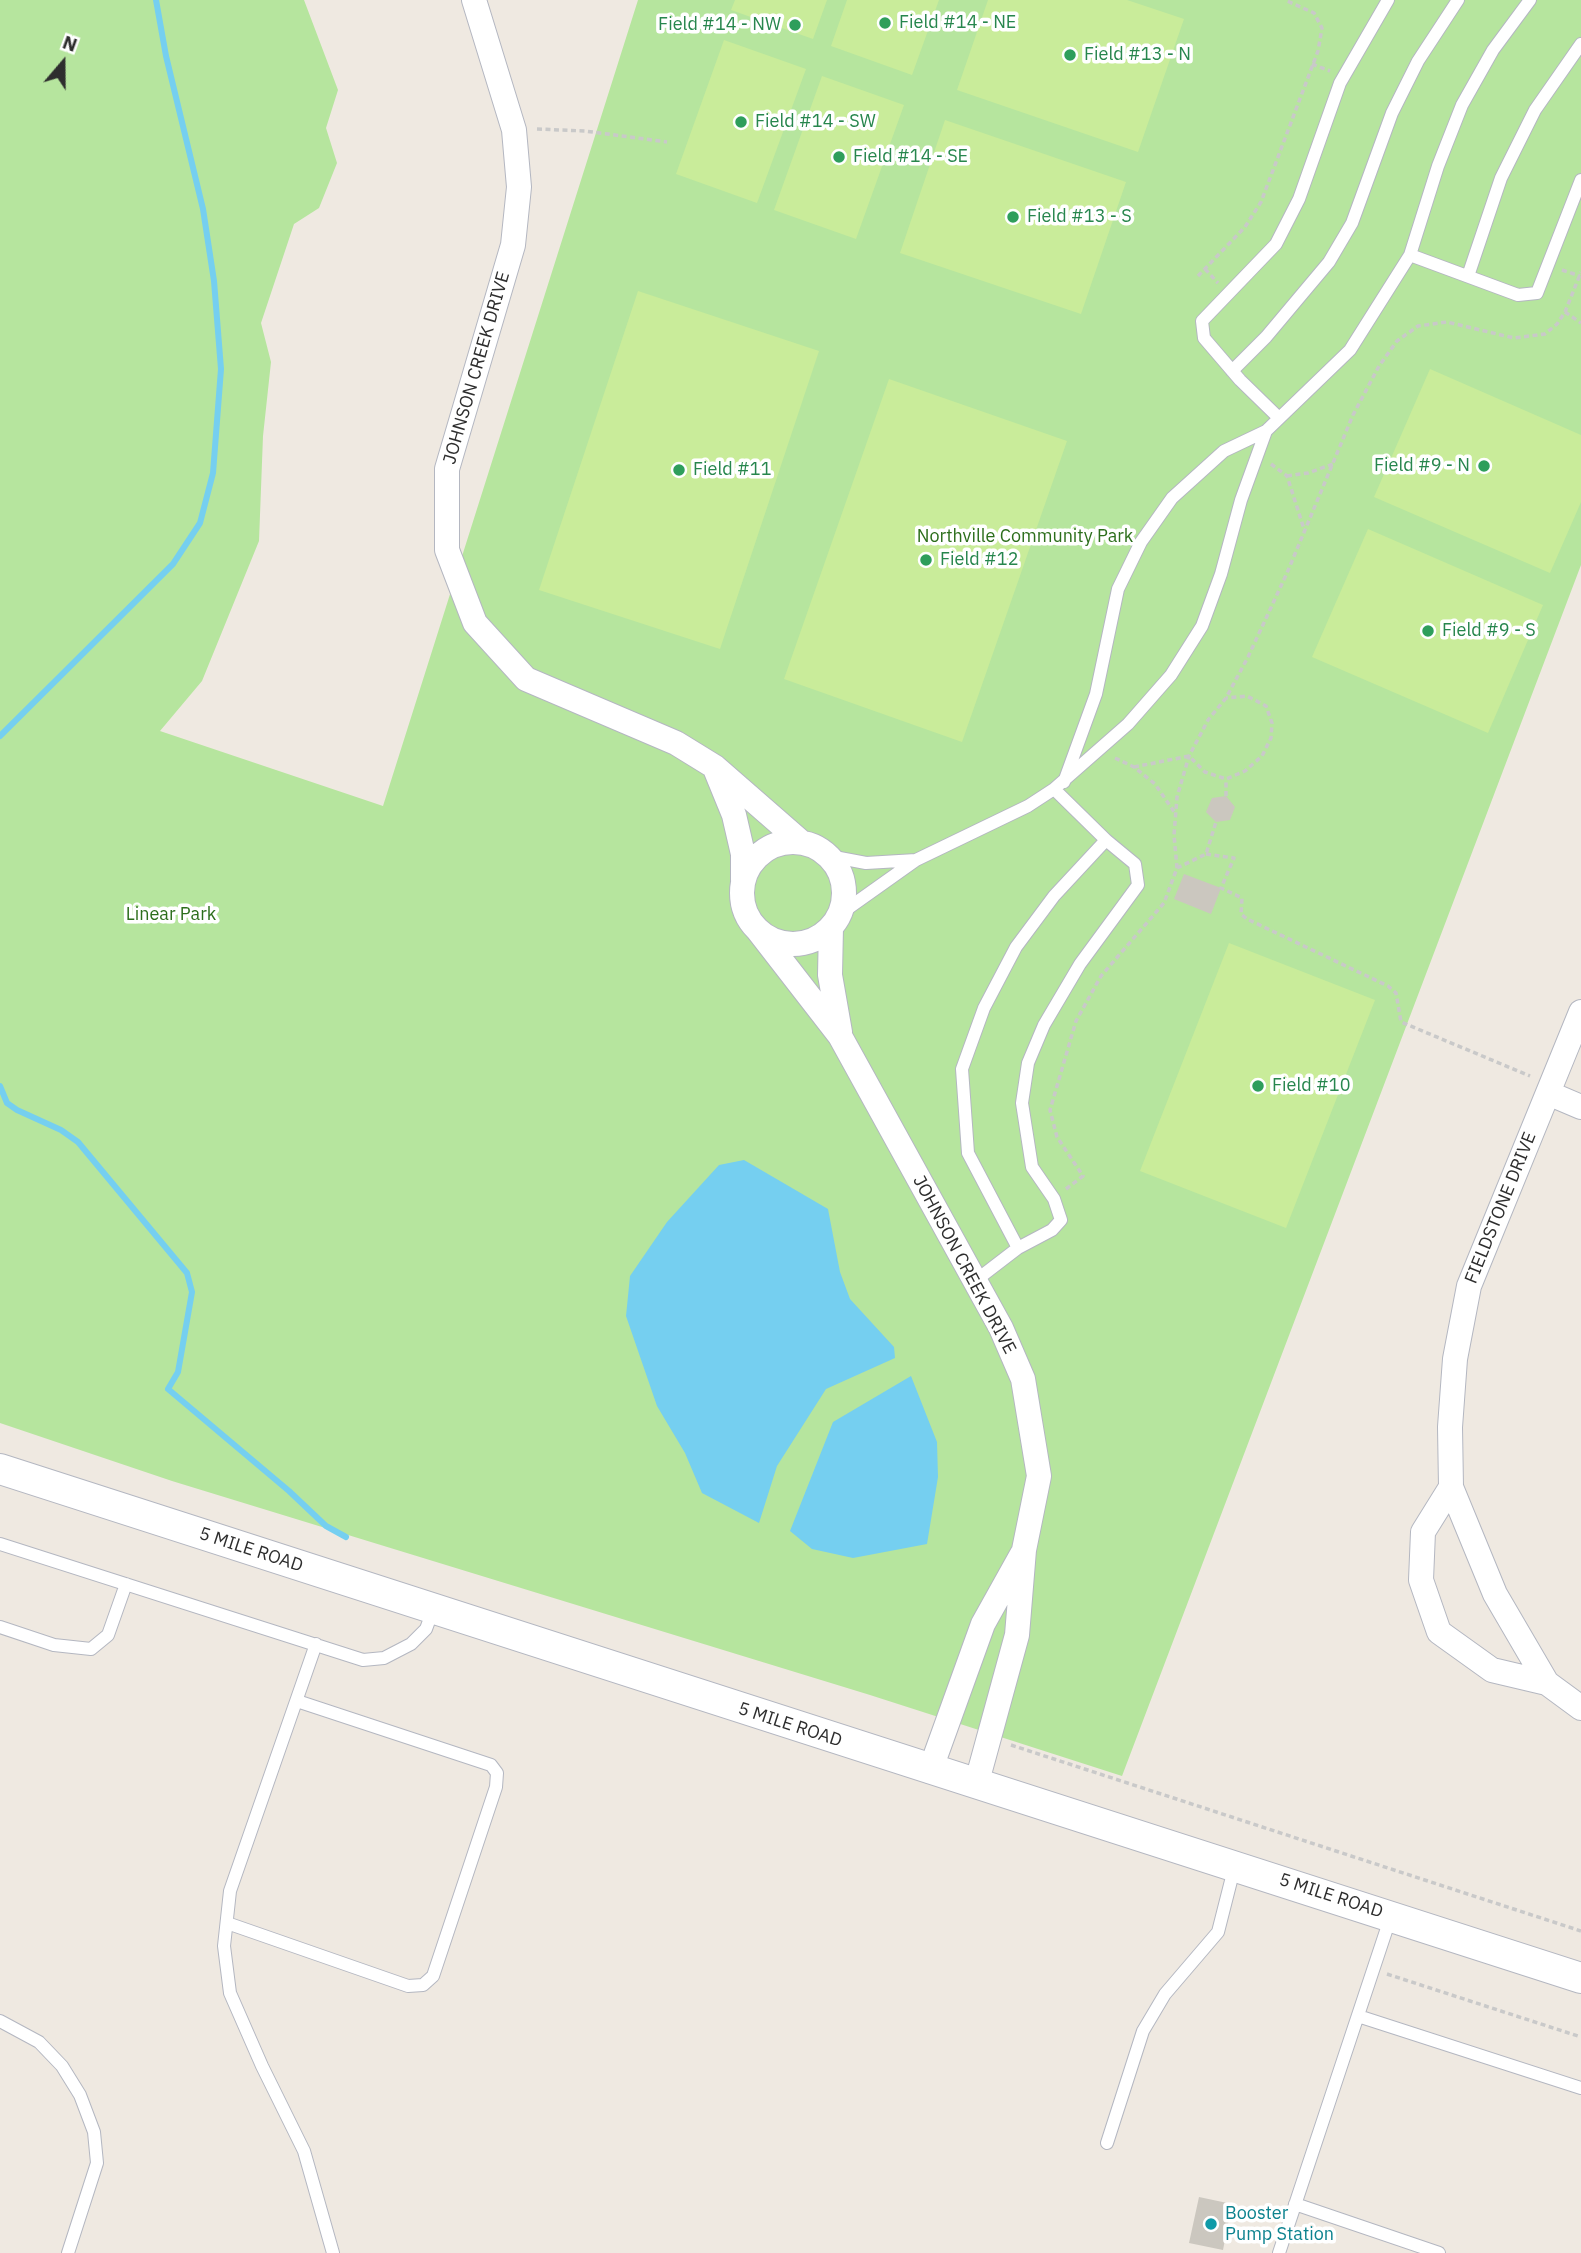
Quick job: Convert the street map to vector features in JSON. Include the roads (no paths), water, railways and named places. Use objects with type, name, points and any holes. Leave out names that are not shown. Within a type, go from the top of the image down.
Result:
[{"type":"street","name":"JOHNSON CREEK DRIVE","points":[[474,0],[514,133],[519,187],[513,245],[447,470],[446,550],[475,624],[526,678],[676,743],[715,767],[801,842]]},
{"type":"street","points":[[715,767],[734,815],[743,854],[743,884],[745,908],[757,929],[771,939],[803,943],[818,937],[836,921],[844,899],[844,883],[839,868],[829,856],[801,842],[770,847],[757,856],[743,884]]},
{"type":"street","name":"JOHNSON CREEK DRIVE","points":[[836,921],[830,975],[841,1036]]},
{"type":"street","name":"JOHNSON CREEK DRIVE","points":[[757,929],[841,1036],[975,1280],[1023,1379],[1039,1476],[1024,1550],[1017,1635],[975,1785]]},
{"type":"street","name":"FIELDSTONE DRIVE","points":[[1581,1012],[1469,1286],[1455,1359],[1450,1427],[1451,1487],[1495,1594],[1548,1683],[1581,1708]]},
{"type":"street","points":[[1550,1089],[1581,1107]]},
{"type":"street","name":"5 MILE ROAD","points":[[0,1469],[930,1771],[1235,1865],[1581,1978]]},
{"type":"street","points":[[1451,1487],[1423,1532],[1421,1580],[1439,1632],[1492,1670],[1548,1683]]},
{"type":"street","name":"JOHNSON CREEK DRIVE","points":[[930,1771],[983,1624],[1024,1550]]},
{"type":"lane","points":[[1279,418],[1233,372],[1205,338],[1202,321],[1276,244],[1299,199],[1340,83],[1388,0]]},
{"type":"lane","points":[[1233,372],[1329,262],[1352,223],[1392,113],[1418,61],[1458,0]]},
{"type":"lane","points":[[1059,785],[1096,694],[1118,589],[1141,542],[1172,498],[1224,451],[1266,431],[1350,350],[1410,255],[1438,166],[1462,105],[1493,50],[1530,0]]},
{"type":"lane","points":[[1468,276],[1501,178],[1535,110],[1581,44]]},
{"type":"lane","points":[[1410,255],[1518,295],[1537,293],[1581,180]]},
{"type":"lane","points":[[836,921],[916,860],[1028,806],[1059,785],[1129,724],[1171,675],[1202,626],[1221,574],[1241,500],[1266,431]]},
{"type":"lane","points":[[975,1280],[1018,1248],[1052,1230],[1061,1220],[1054,1199],[1032,1167],[1022,1103],[1028,1063],[1044,1025],[1080,964],[1138,885],[1135,863],[1106,840],[1059,785]]},
{"type":"lane","points":[[1018,1248],[968,1153],[962,1069],[984,1008],[1016,947],[1054,896],[1106,840]]},
{"type":"lane","points":[[829,856],[866,863],[916,860]]},
{"type":"lane","points":[[0,1544],[363,1660],[384,1658],[411,1644],[426,1629],[433,1609]]},
{"type":"lane","points":[[0,1627],[54,1645],[91,1649],[108,1635],[126,1584]]},
{"type":"lane","points":[[316,1644],[230,1891],[224,1946],[230,1993],[261,2066],[304,2151],[333,2253]]},
{"type":"lane","points":[[227,1923],[408,1986],[423,1985],[433,1976],[496,1787],[497,1773],[491,1765],[297,1701]]},
{"type":"lane","points":[[1107,2143],[1143,2031],[1165,1994],[1218,1932],[1235,1865]]},
{"type":"lane","points":[[1279,2253],[1391,1916]]},
{"type":"lane","points":[[1358,2016],[1581,2088]]},
{"type":"lane","points":[[0,2021],[39,2042],[62,2066],[80,2095],[94,2132],[97,2163],[68,2253]]},
{"type":"lane","points":[[1295,2204],[1439,2253]]},
{"type":"water","points":[[744,1160],[828,1209],[840,1272],[850,1299],[894,1347],[895,1358],[826,1389],[777,1466],[759,1523],[702,1493],[685,1453],[657,1406],[626,1316],[630,1276],[667,1222],[719,1165]]},
{"type":"water","points":[[911,1376],[937,1442],[938,1477],[927,1544],[853,1558],[812,1549],[790,1531],[833,1422]]},
{"type":"waterway","points":[[0,736],[173,564],[200,523],[213,473],[221,369],[214,281],[203,209],[166,56],[156,0]]},
{"type":"waterway","points":[[0,1086],[7,1103],[61,1130],[78,1142],[187,1273],[192,1292],[178,1372],[168,1389],[289,1491],[326,1526],[346,1537]]},
{"type":"place","name":"Field #14 - NE","points":[[885,23]]},
{"type":"place","name":"Field #14 - NW","points":[[795,25]]},
{"type":"place","name":"Field #13 - N","points":[[1070,55]]},
{"type":"place","name":"Field #14 - SW","points":[[741,122]]},
{"type":"place","name":"Field #14 - SE","points":[[839,157]]},
{"type":"place","name":"Field #13 - S","points":[[1013,217]]},
{"type":"place","name":"Field #9 - N","points":[[1484,466]]},
{"type":"place","name":"Field #11","points":[[679,470]]},
{"type":"place","name":"Field #12","points":[[926,560]]},
{"type":"place","name":"Field #9 - S","points":[[1428,631]]},
{"type":"place","name":"Field #10","points":[[1258,1086]]},
{"type":"place","name":"Booster Pump Station","points":[[1211,2224]]},
{"type":"park label","name":"Northville Community Park","points":[[1025,537]]},
{"type":"park label","name":"Linear Park","points":[[171,915]]}]
